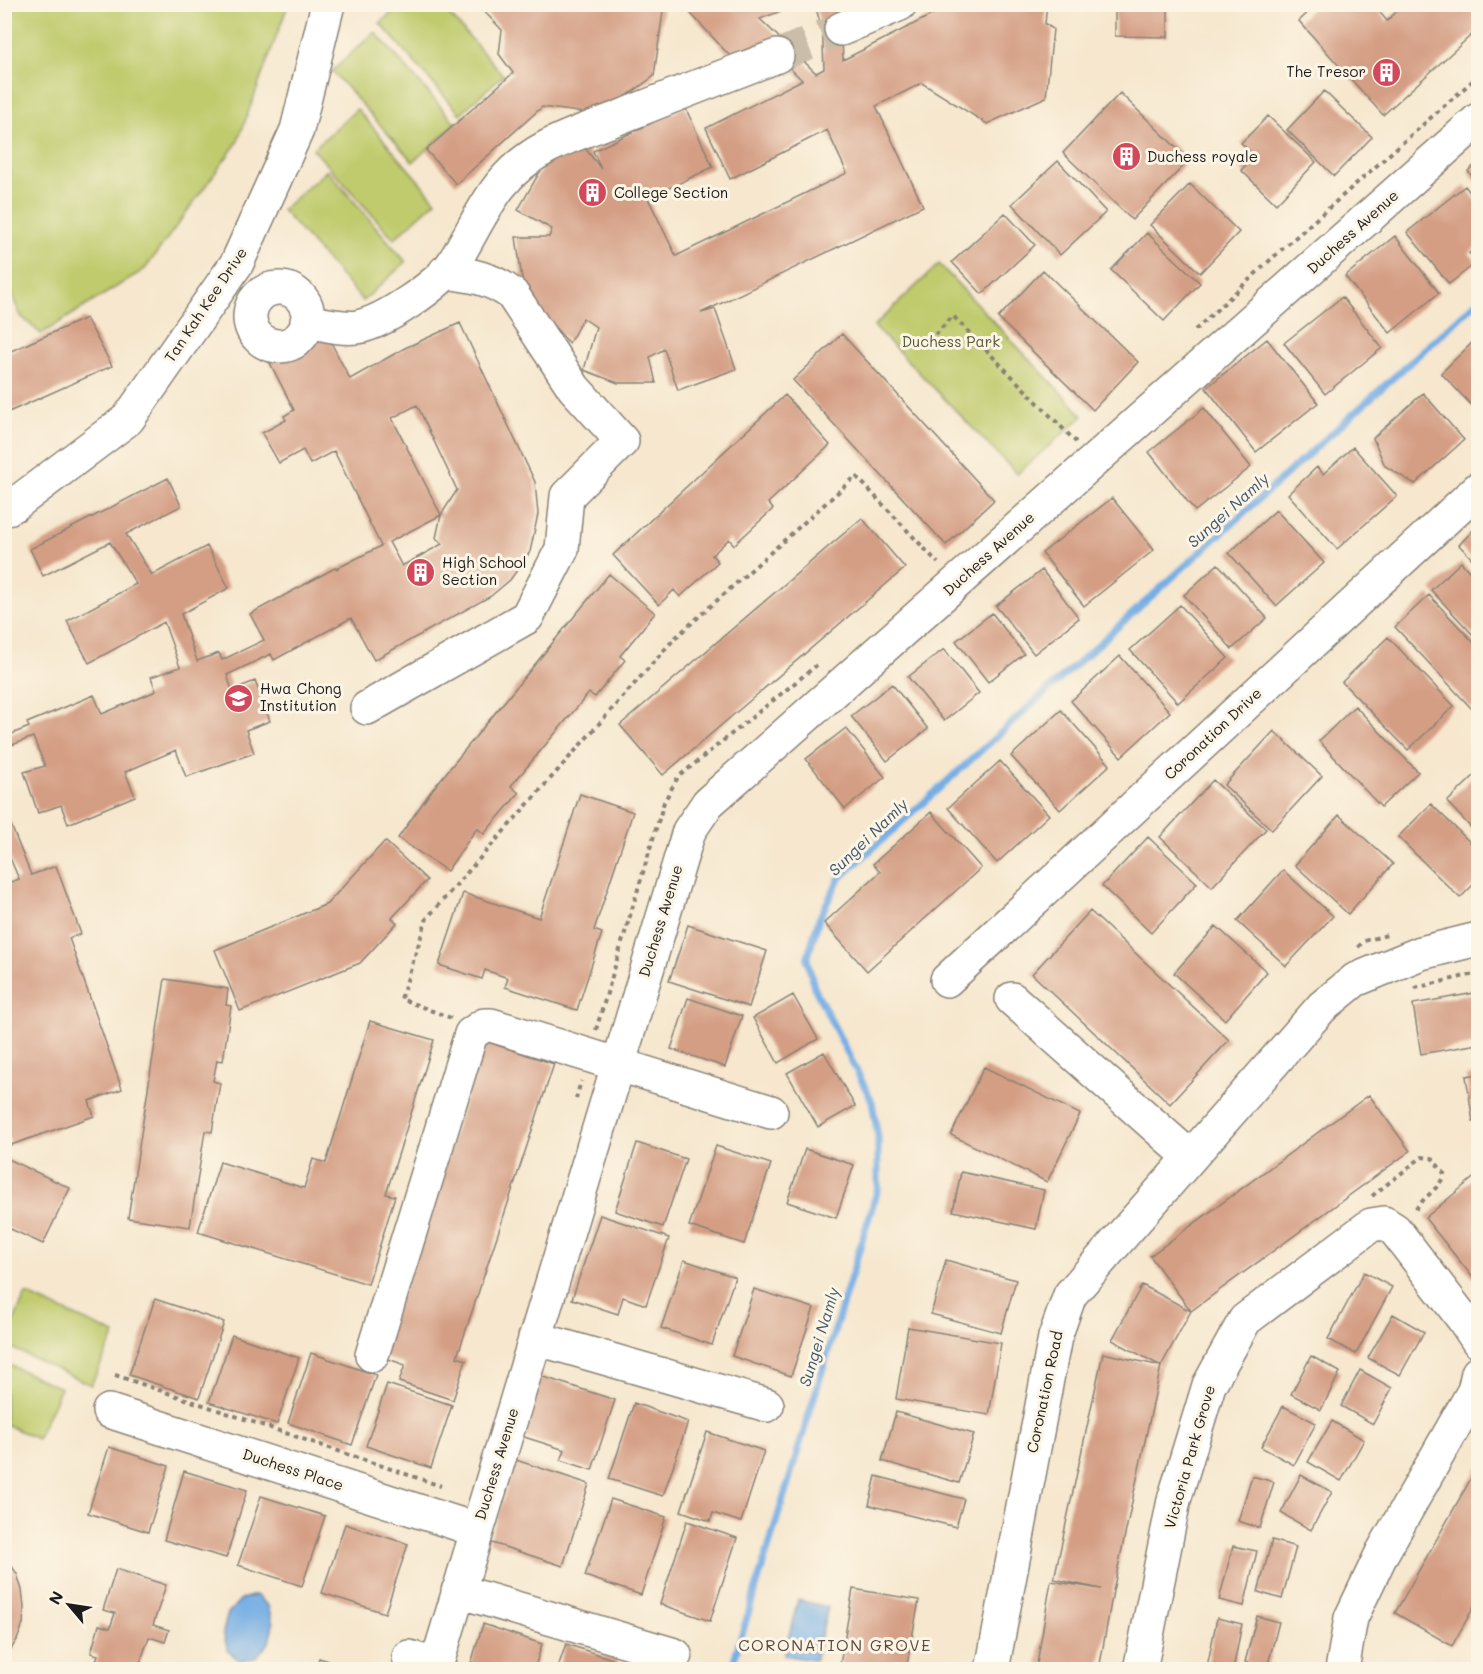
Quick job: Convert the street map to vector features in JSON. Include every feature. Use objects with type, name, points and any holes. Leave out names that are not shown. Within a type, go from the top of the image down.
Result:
[{"type":"street","name":"Tan Kah Kee Drive","points":[[4,510],[14,505],[128,419],[237,263],[297,130],[328,4]]},
{"type":"street","points":[[841,29],[900,4]]},
{"type":"street","points":[[307,321],[356,327],[383,319],[437,281],[446,272],[453,264],[489,198],[526,160],[547,147],[580,133],[777,56]]},
{"type":"street","name":"Duchess Avenue","points":[[426,1664],[458,1591],[689,831],[708,802],[1479,120]]},
{"type":"street","points":[[211,301],[251,327],[258,338],[269,345],[282,346],[294,342],[303,333],[307,321],[306,308],[299,297],[288,290],[275,288],[237,263]]},
{"type":"street","points":[[368,708],[527,617],[562,549],[567,496],[622,441],[574,388],[512,294],[499,284],[482,277],[446,272]]},
{"type":"street","points":[[251,327],[250,314],[254,302],[263,292],[275,288]]},
{"type":"street","name":"Coronation Drive","points":[[947,980],[1479,489]]},
{"type":"street","name":"Coronation Road","points":[[992,1670],[1055,1337],[1070,1295],[1322,1007],[1355,980],[1421,953],[1479,939]]},
{"type":"street","points":[[1012,999],[1190,1157]]},
{"type":"street","points":[[372,1355],[471,1034],[483,1025],[491,1025],[771,1112]]},
{"type":"street","name":"Victoria Park Grove","points":[[1140,1670],[1174,1500],[1209,1385],[1245,1320],[1371,1225],[1384,1223],[1395,1230],[1479,1341]]},
{"type":"street","points":[[535,1338],[768,1405]]},
{"type":"street","points":[[1342,1670],[1351,1618],[1382,1553],[1474,1391],[1479,1373]]},
{"type":"street","name":"Duchess Place","points":[[109,1411],[477,1530]]},
{"type":"street","points":[[458,1591],[675,1655]]},
{"type":"path","points":[[929,341],[953,316],[1076,442]]},
{"type":"path","points":[[477,1029],[401,999],[427,918],[675,638],[856,476],[958,582]]},
{"type":"path","points":[[1411,988],[1479,973]]},
{"type":"path","points":[[1369,1198],[1422,1157],[1432,1158],[1444,1173],[1443,1179],[1419,1203],[1414,1213],[1415,1221]]},
{"type":"path","points":[[115,1375],[446,1488]]},
{"type":"green space","points":[[5,4],[288,5],[237,143],[145,269],[41,334],[21,316],[5,281],[5,237],[10,169],[4,158]]},
{"type":"green space","points":[[400,5],[441,5],[503,75],[460,114],[380,23]]},
{"type":"green space","points":[[375,32],[455,123],[413,162],[332,71]]},
{"type":"green space","points":[[357,109],[436,201],[394,239],[313,149]]},
{"type":"green space","points":[[327,170],[406,262],[363,301],[282,210]]},
{"type":"green space","name":"Duchess Park","points":[[939,264],[1083,416],[1017,474],[874,326]]},
{"type":"green space","points":[[26,1294],[115,1334],[91,1385],[5,1345],[5,1340]]},
{"type":"green space","points":[[5,1363],[61,1388],[37,1439],[5,1424]]},
{"type":"water","points":[[256,1595],[268,1606],[273,1624],[269,1643],[255,1658],[240,1661],[228,1651],[223,1632],[228,1613],[241,1599]]},
{"type":"water","points":[[798,1600],[828,1607],[815,1661],[784,1655]]},
{"type":"building","points":[[477,4],[658,4],[663,11],[654,76],[601,115],[542,107],[456,184],[426,150],[513,73],[499,54],[502,30]]},
{"type":"building","name":"College Section","points":[[682,4],[799,4],[760,19],[816,73],[824,69],[822,22],[820,23],[815,4],[860,4],[841,17],[843,60],[953,4],[1047,4],[1045,24],[1053,29],[1046,97],[987,124],[922,83],[876,106],[923,206],[701,313],[715,309],[736,369],[678,390],[664,349],[650,357],[656,383],[618,383],[584,370],[596,327],[583,318],[569,343],[535,305],[522,279],[516,237],[549,237],[552,229],[518,210],[546,161],[576,136],[601,169],[593,151],[685,107],[713,167],[648,198],[676,256],[847,173],[827,130],[730,179],[706,128],[802,80],[766,45],[741,68]]},
{"type":"building","points":[[1115,4],[1168,4],[1168,37],[1115,36]]},
{"type":"building","name":"The Tresor","points":[[1317,4],[1373,4],[1387,21],[1404,4],[1478,4],[1478,29],[1383,115],[1299,21]]},
{"type":"building","points":[[1324,91],[1372,137],[1334,176],[1287,130]]},
{"type":"building","name":"Duchess royale","points":[[1120,93],[1189,160],[1132,220],[1063,153]]},
{"type":"building","points":[[1268,116],[1316,162],[1276,204],[1241,170],[1255,156],[1241,143]]},
{"type":"building","points":[[1058,161],[1106,212],[1060,255],[1012,204]]},
{"type":"building","points":[[1478,162],[1478,184],[1468,171]]},
{"type":"building","points":[[1190,184],[1239,232],[1200,273],[1150,225]]},
{"type":"building","points":[[1465,186],[1478,203],[1478,246],[1469,253],[1477,262],[1449,284],[1407,232]]},
{"type":"building","points":[[1005,213],[1035,245],[982,294],[952,262]]},
{"type":"building","points":[[1147,233],[1200,283],[1164,321],[1111,270]]},
{"type":"building","points":[[1395,236],[1439,293],[1390,333],[1345,276]]},
{"type":"building","points":[[1043,270],[1138,362],[1093,410],[998,318]]},
{"type":"building","points":[[1342,297],[1382,348],[1325,394],[1284,343]]},
{"type":"building","points":[[86,318],[112,366],[4,414],[4,354]]},
{"type":"building","name":"High School Section","points":[[460,323],[535,482],[538,514],[530,552],[510,580],[491,596],[374,660],[351,618],[274,660],[271,654],[227,675],[232,690],[255,681],[270,721],[246,730],[254,753],[186,777],[176,750],[125,772],[135,796],[68,824],[61,805],[38,813],[24,772],[45,766],[33,737],[4,748],[4,737],[29,727],[27,723],[94,695],[102,714],[156,691],[151,677],[180,667],[164,622],[89,663],[67,621],[136,584],[110,542],[43,576],[30,549],[168,478],[181,506],[126,534],[152,575],[207,546],[229,588],[181,614],[197,661],[219,653],[222,660],[264,640],[250,614],[381,546],[334,451],[310,464],[303,450],[279,463],[262,433],[286,420],[284,416],[294,410],[268,359],[324,329],[350,379],[405,348]],"holes":[[[417,405],[457,490],[441,515],[392,418]],[[441,515],[436,538],[442,544],[402,566],[389,542]]]},
{"type":"building","points":[[842,334],[994,500],[946,545],[793,380]]},
{"type":"building","points":[[1478,337],[1478,412],[1441,373]]},
{"type":"building","points":[[1267,339],[1318,403],[1256,452],[1206,388]]},
{"type":"building","points":[[1423,393],[1464,440],[1415,484],[1385,466],[1373,438]]},
{"type":"building","points":[[785,395],[830,445],[768,503],[773,509],[734,545],[729,539],[712,555],[718,562],[680,597],[674,590],[659,605],[613,555]]},
{"type":"building","points":[[1204,408],[1251,467],[1195,511],[1149,452]]},
{"type":"building","points":[[1353,447],[1397,496],[1337,549],[1288,494],[1317,467],[1323,474]]},
{"type":"building","points":[[1112,498],[1154,550],[1084,606],[1042,553]]},
{"type":"building","points":[[1276,510],[1324,563],[1276,606],[1229,553]]},
{"type":"building","points":[[862,518],[905,568],[663,775],[620,725]]},
{"type":"building","points":[[1478,525],[1478,565],[1459,545]]},
{"type":"building","points":[[1461,562],[1478,581],[1478,640],[1431,590]]},
{"type":"building","points":[[1218,564],[1267,618],[1232,649],[1184,595]]},
{"type":"building","points":[[1042,570],[1079,618],[1034,654],[996,606]]},
{"type":"building","points":[[609,574],[655,613],[620,656],[625,660],[595,697],[589,693],[511,786],[519,793],[484,834],[477,828],[447,871],[398,838],[432,790]]},
{"type":"building","points":[[1429,595],[1478,647],[1478,703],[1472,709],[1395,627]]},
{"type":"building","points":[[1180,605],[1228,658],[1178,703],[1130,650]]},
{"type":"building","points":[[992,613],[1024,654],[988,682],[956,641]]},
{"type":"building","points":[[1388,637],[1454,706],[1408,750],[1342,682]]},
{"type":"building","points":[[944,649],[979,693],[944,721],[908,677]]},
{"type":"building","points":[[1120,656],[1170,712],[1121,757],[1071,701]]},
{"type":"building","points":[[892,684],[928,729],[887,761],[851,716]]},
{"type":"building","points":[[1355,706],[1418,772],[1381,807],[1319,741]]},
{"type":"building","points":[[1061,710],[1110,765],[1060,810],[1011,756]]},
{"type":"building","points":[[846,728],[885,777],[845,809],[806,759]]},
{"type":"building","points":[[1274,731],[1322,776],[1272,830],[1224,785]]},
{"type":"building","points":[[1000,761],[1049,815],[997,863],[948,808]]},
{"type":"building","points":[[1478,772],[1478,835],[1447,802]]},
{"type":"building","points":[[1213,780],[1266,829],[1212,887],[1160,837]]},
{"type":"building","points":[[580,794],[633,812],[594,930],[602,933],[577,1010],[505,987],[508,978],[485,970],[482,979],[439,965],[463,893],[539,918]]},
{"type":"building","points":[[1431,804],[1478,850],[1478,880],[1460,898],[1398,837]]},
{"type":"building","points":[[5,810],[31,875],[56,866],[81,934],[69,938],[122,1089],[89,1101],[94,1116],[11,1145],[4,1131],[4,874],[8,883],[19,879],[4,844]]},
{"type":"building","points":[[931,812],[981,868],[867,971],[824,923],[880,872],[873,864]]},
{"type":"building","points":[[1339,815],[1393,864],[1348,914],[1295,865]]},
{"type":"building","points":[[1148,837],[1197,883],[1151,933],[1102,886]]},
{"type":"building","points":[[385,841],[427,880],[392,918],[397,923],[360,963],[240,1011],[215,950],[327,904]]},
{"type":"building","points":[[1283,870],[1333,916],[1286,966],[1237,921]]},
{"type":"building","points":[[1090,911],[1229,1040],[1170,1104],[1032,974]]},
{"type":"building","points":[[688,925],[767,951],[749,1007],[669,981]]},
{"type":"building","points":[[1216,926],[1267,972],[1225,1020],[1174,973]]},
{"type":"building","points":[[165,979],[228,989],[226,1005],[231,1006],[223,1061],[217,1060],[213,1081],[220,1083],[212,1132],[205,1131],[190,1227],[128,1218]]},
{"type":"building","points":[[1475,993],[1478,1044],[1421,1054],[1413,1004]]},
{"type":"building","points":[[793,995],[818,1039],[778,1063],[753,1018]]},
{"type":"building","points":[[688,998],[742,1016],[725,1067],[671,1049]]},
{"type":"building","points":[[370,1021],[434,1040],[386,1194],[395,1196],[368,1284],[198,1232],[220,1162],[304,1188],[313,1159],[326,1163]]},
{"type":"building","points":[[485,1041],[554,1064],[457,1357],[466,1360],[453,1400],[399,1382],[405,1365],[380,1356]]},
{"type":"building","points":[[824,1052],[855,1106],[818,1127],[787,1073]]},
{"type":"building","points":[[984,1067],[1080,1114],[1047,1182],[951,1135]]},
{"type":"building","points":[[1478,1074],[1478,1121],[1473,1122],[1466,1076]]},
{"type":"building","points":[[1369,1095],[1410,1151],[1191,1311],[1150,1256]]},
{"type":"building","points":[[637,1143],[686,1159],[663,1227],[615,1211]]},
{"type":"building","points":[[716,1146],[771,1164],[744,1244],[689,1226]]},
{"type":"building","points":[[805,1149],[854,1165],[836,1218],[787,1202]]},
{"type":"building","points":[[4,1157],[70,1188],[43,1244],[4,1226]]},
{"type":"building","points":[[961,1172],[1044,1190],[1036,1229],[953,1211]]},
{"type":"building","points":[[1478,1174],[1478,1284],[1425,1218]]},
{"type":"building","points":[[600,1215],[669,1238],[646,1305],[623,1297],[618,1314],[572,1299]]},
{"type":"building","points":[[684,1260],[735,1277],[712,1345],[661,1328]]},
{"type":"building","points":[[946,1260],[1016,1280],[1001,1333],[931,1314]]},
{"type":"building","points":[[1364,1272],[1392,1287],[1356,1354],[1328,1339]]},
{"type":"building","points":[[1142,1285],[1191,1311],[1161,1366],[1112,1340]]},
{"type":"building","points":[[754,1289],[814,1308],[791,1376],[732,1356]]},
{"type":"building","points":[[155,1299],[224,1322],[199,1398],[129,1375]]},
{"type":"building","points":[[1393,1314],[1424,1332],[1400,1375],[1368,1358]]},
{"type":"building","points":[[908,1327],[1001,1343],[989,1415],[896,1399]]},
{"type":"building","points":[[232,1335],[299,1358],[277,1424],[209,1402]]},
{"type":"building","points":[[311,1353],[376,1375],[352,1445],[288,1423]]},
{"type":"building","points":[[1103,1353],[1161,1366],[1113,1591],[1099,1670],[1036,1670],[1051,1581],[1101,1589],[1054,1579]]},
{"type":"building","points":[[1311,1356],[1340,1372],[1321,1410],[1291,1394]]},
{"type":"building","points":[[1360,1370],[1392,1388],[1373,1424],[1341,1406]]},
{"type":"building","points":[[541,1376],[615,1400],[592,1470],[561,1460],[565,1450],[521,1436]]},
{"type":"building","points":[[387,1384],[452,1405],[431,1468],[366,1446]]},
{"type":"building","points":[[634,1403],[688,1422],[663,1496],[609,1479]]},
{"type":"building","points":[[1283,1406],[1316,1423],[1294,1465],[1261,1447]]},
{"type":"building","points":[[896,1412],[974,1434],[959,1483],[882,1461]]},
{"type":"building","points":[[1332,1421],[1364,1440],[1341,1481],[1308,1462]]},
{"type":"building","points":[[707,1432],[764,1451],[741,1522],[713,1513],[710,1521],[681,1511]]},
{"type":"building","points":[[109,1447],[169,1466],[148,1532],[88,1513]]},
{"type":"building","points":[[516,1460],[589,1484],[563,1566],[489,1542]]},
{"type":"building","points":[[1478,1466],[1478,1599],[1452,1646],[1395,1613]]},
{"type":"building","points":[[184,1471],[247,1490],[226,1558],[164,1540]]},
{"type":"building","points":[[1301,1475],[1332,1492],[1311,1530],[1281,1513]]},
{"type":"building","points":[[876,1476],[964,1499],[956,1527],[869,1505]]},
{"type":"building","points":[[1252,1476],[1274,1482],[1260,1528],[1238,1521]]},
{"type":"building","points":[[261,1496],[325,1516],[302,1586],[238,1565]]},
{"type":"building","points":[[611,1499],[666,1517],[641,1595],[585,1576]]},
{"type":"building","points":[[687,1521],[737,1538],[710,1621],[660,1604]]},
{"type":"building","points":[[345,1524],[408,1544],[385,1613],[322,1593]]},
{"type":"building","points":[[1272,1540],[1296,1547],[1282,1599],[1258,1592]]},
{"type":"building","points":[[1233,1546],[1257,1551],[1244,1606],[1219,1600]]},
{"type":"building","points":[[4,1554],[17,1574],[24,1607],[23,1624],[17,1640],[4,1660]]},
{"type":"building","points":[[116,1569],[166,1585],[153,1625],[169,1630],[165,1642],[149,1637],[139,1666],[146,1667],[146,1670],[93,1670],[98,1655],[91,1653],[99,1625],[110,1628],[115,1613],[103,1610]]},
{"type":"building","name":"CORONATION GROVE","points":[[853,1589],[919,1600],[906,1670],[839,1670]]},
{"type":"building","points":[[1257,1616],[1279,1622],[1267,1668],[1245,1662]]},
{"type":"building","points":[[1217,1618],[1242,1624],[1233,1670],[1207,1667]]},
{"type":"building","points":[[483,1624],[542,1644],[534,1670],[469,1670]]},
{"type":"building","points":[[566,1644],[618,1661],[615,1670],[557,1670]]},
{"type":"building","points":[[319,1658],[355,1669],[316,1670]]},
{"type":"waterway","name":"Sungei Namly","points":[[731,1670],[878,1188],[878,1137],[872,1101],[814,987],[807,959],[819,919],[839,879],[1478,301]]},
{"type":"tunnel","points":[[777,56],[841,29]]},
{"type":"place","name":"The Tresor","points":[[1387,72]]},
{"type":"place","name":"Duchess royale","points":[[1126,157]]},
{"type":"place","name":"College Section","points":[[593,193]]},
{"type":"place","name":"High School Section","points":[[421,572]]},
{"type":"place","name":"Hwa Chong Institution","points":[[239,698]]},
{"type":"district","name":"CORONATION GROVE","points":[[835,1645]]}]
